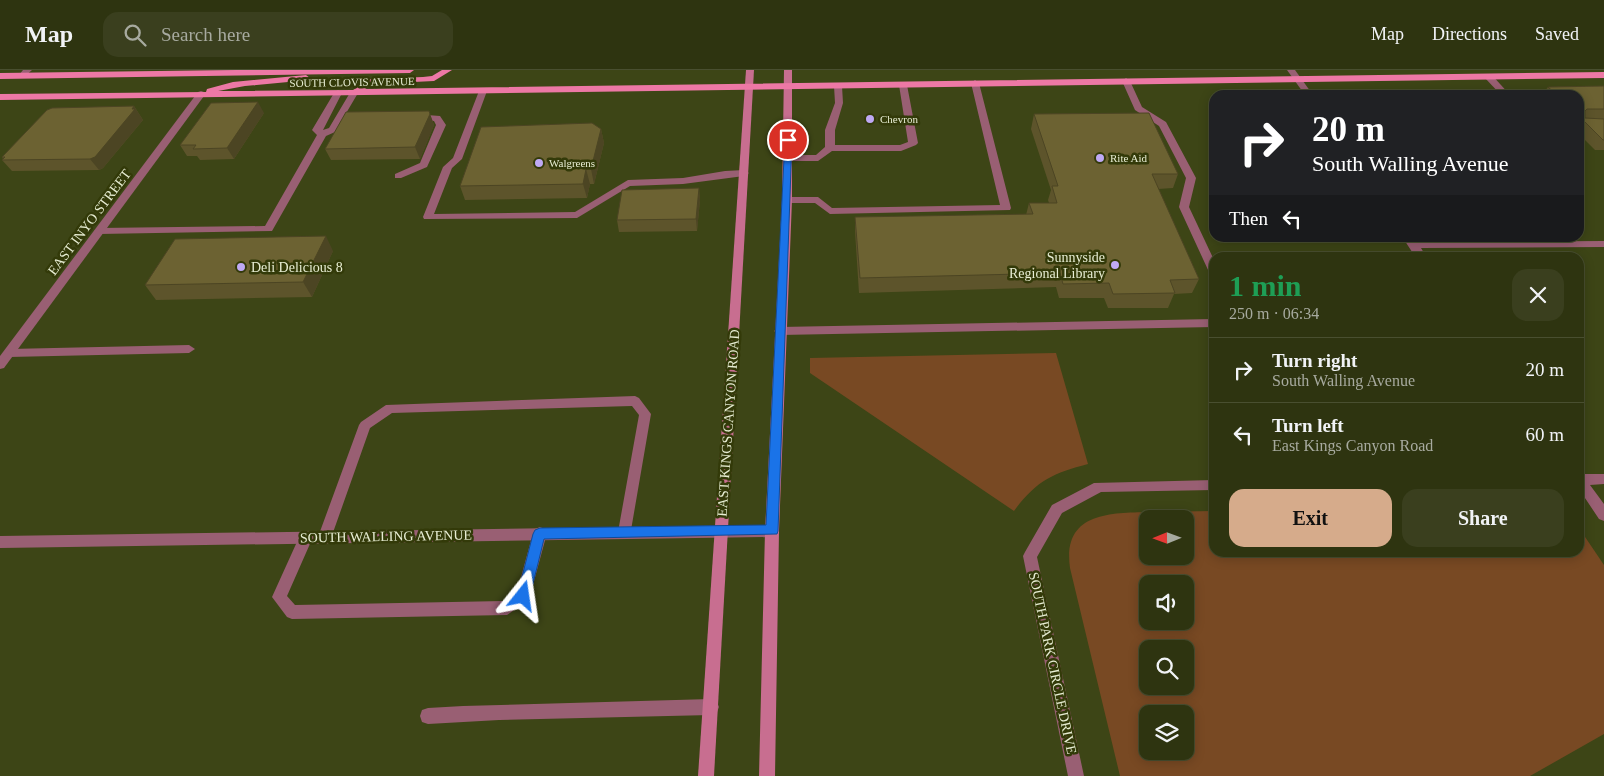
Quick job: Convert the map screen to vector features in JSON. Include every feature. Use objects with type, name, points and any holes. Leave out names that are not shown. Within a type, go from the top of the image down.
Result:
[{"type":"main road","points":[[201,94],[227,84],[295,80],[332,70]]},
{"type":"main road","name":"SOUTH CLOVIS AVENUE","points":[[0,76],[25,73],[410,70]]},
{"type":"main road","points":[[354,93],[371,82],[422,80],[434,78],[448,70]]},
{"type":"main road","name":"EAST KINGS CANYON ROAD","points":[[706,776],[750,70]]},
{"type":"main road","points":[[767,776],[772,531],[787,200],[788,70]]},
{"type":"main road","points":[[0,85],[25,73]]},
{"type":"main road","name":"SOUTH CLOVIS AVENUE","points":[[0,97],[1604,75]]},
{"type":"street","points":[[1291,70],[1306,90]]},
{"type":"street","points":[[1488,76],[1501,90]]},
{"type":"street","points":[[1126,81],[1138,108],[1163,124],[1191,178],[1184,207],[1209,261]]},
{"type":"street","points":[[787,200],[818,200],[830,211],[1006,208],[975,83]]},
{"type":"street","points":[[788,158],[818,158],[830,148],[901,148],[913,143],[904,85]]},
{"type":"street","points":[[830,148],[830,130],[839,103],[838,86]]},
{"type":"street","points":[[483,91],[457,159],[448,167],[428,217],[577,215],[628,183],[683,181],[725,174],[744,174]]},
{"type":"street","points":[[322,134],[317,130],[338,93]]},
{"type":"street","points":[[99,232],[268,230],[322,134],[332,130],[344,118],[354,93]]},
{"type":"street","name":"EAST INYO STREET","points":[[0,365],[201,94]]},
{"type":"street","points":[[398,176],[424,165],[441,125],[437,118],[403,117]]},
{"type":"street","points":[[1475,242],[1604,244]]},
{"type":"street","points":[[780,331],[1209,323]]},
{"type":"street","points":[[9,353],[189,349]]},
{"type":"street","points":[[325,537],[365,425],[390,408],[635,402],[645,414],[625,532]]},
{"type":"street","points":[[1584,480],[1604,479]]},
{"type":"street","name":"SOUTH PARK CIRCLE DRIVE","points":[[1076,776],[1030,556],[1057,509],[1099,487],[1209,485]]},
{"type":"street","points":[[1584,487],[1604,515]]},
{"type":"street","name":"SOUTH WALLING AVENUE","points":[[0,542],[772,531]]},
{"type":"street","points":[[306,537],[279,597],[292,612],[507,608],[523,596],[540,534]]},
{"type":"street","points":[[428,716],[475,712],[656,710],[711,707]]},
{"type":"shaded area","points":[[1056,353],[1088,464],[1055,475],[1038,485],[1014,511],[810,373],[810,358]]},
{"type":"shaded area","points":[[1194,511],[1209,511],[1209,557],[1584,557],[1584,535],[1604,565],[1604,734],[1530,776],[1120,776],[1070,568],[1070,549],[1074,535],[1082,525],[1106,515],[1139,512],[1139,565],[1194,565]]},
{"type":"building","points":[[1604,86],[1604,109],[1587,109],[1585,111],[1585,118],[1604,119],[1604,140],[1584,121],[1584,90],[1551,90],[1548,87]]},
{"type":"building","points":[[258,102],[227,148],[193,149],[196,145],[180,145],[211,103]]},
{"type":"building","points":[[134,106],[132,109],[135,109],[95,157],[90,159],[2,160],[5,157],[2,157],[47,110],[52,108]]},
{"type":"building","points":[[429,111],[430,114],[415,147],[325,149],[346,112]]},
{"type":"building","points":[[1149,113],[1178,174],[1152,174],[1199,279],[1170,280],[1175,293],[1113,294],[1109,283],[1063,284],[1060,273],[860,278],[855,217],[1033,214],[1029,203],[1057,203],[1052,186],[1058,186],[1034,114]]},
{"type":"building","name":"Walgreens","points":[[592,123],[601,129],[591,169],[586,169],[583,184],[460,186],[481,127]]},
{"type":"building","points":[[699,188],[696,219],[617,220],[622,190]]},
{"type":"building","points":[[326,236],[303,282],[145,285],[175,239]]},
{"type":"place","name":"Chevron","points":[[870,119]]},
{"type":"place","name":"Rite Aid","points":[[1100,158]]},
{"type":"place","name":"Walgreens","points":[[539,163]]},
{"type":"place","name":"Sunnyside Regional Library","points":[[1115,265]]},
{"type":"place","name":"Deli Delicious 8","points":[[241,267]]},
{"type":"route","points":[[523,596],[540,534],[772,531],[788,140]]}]
